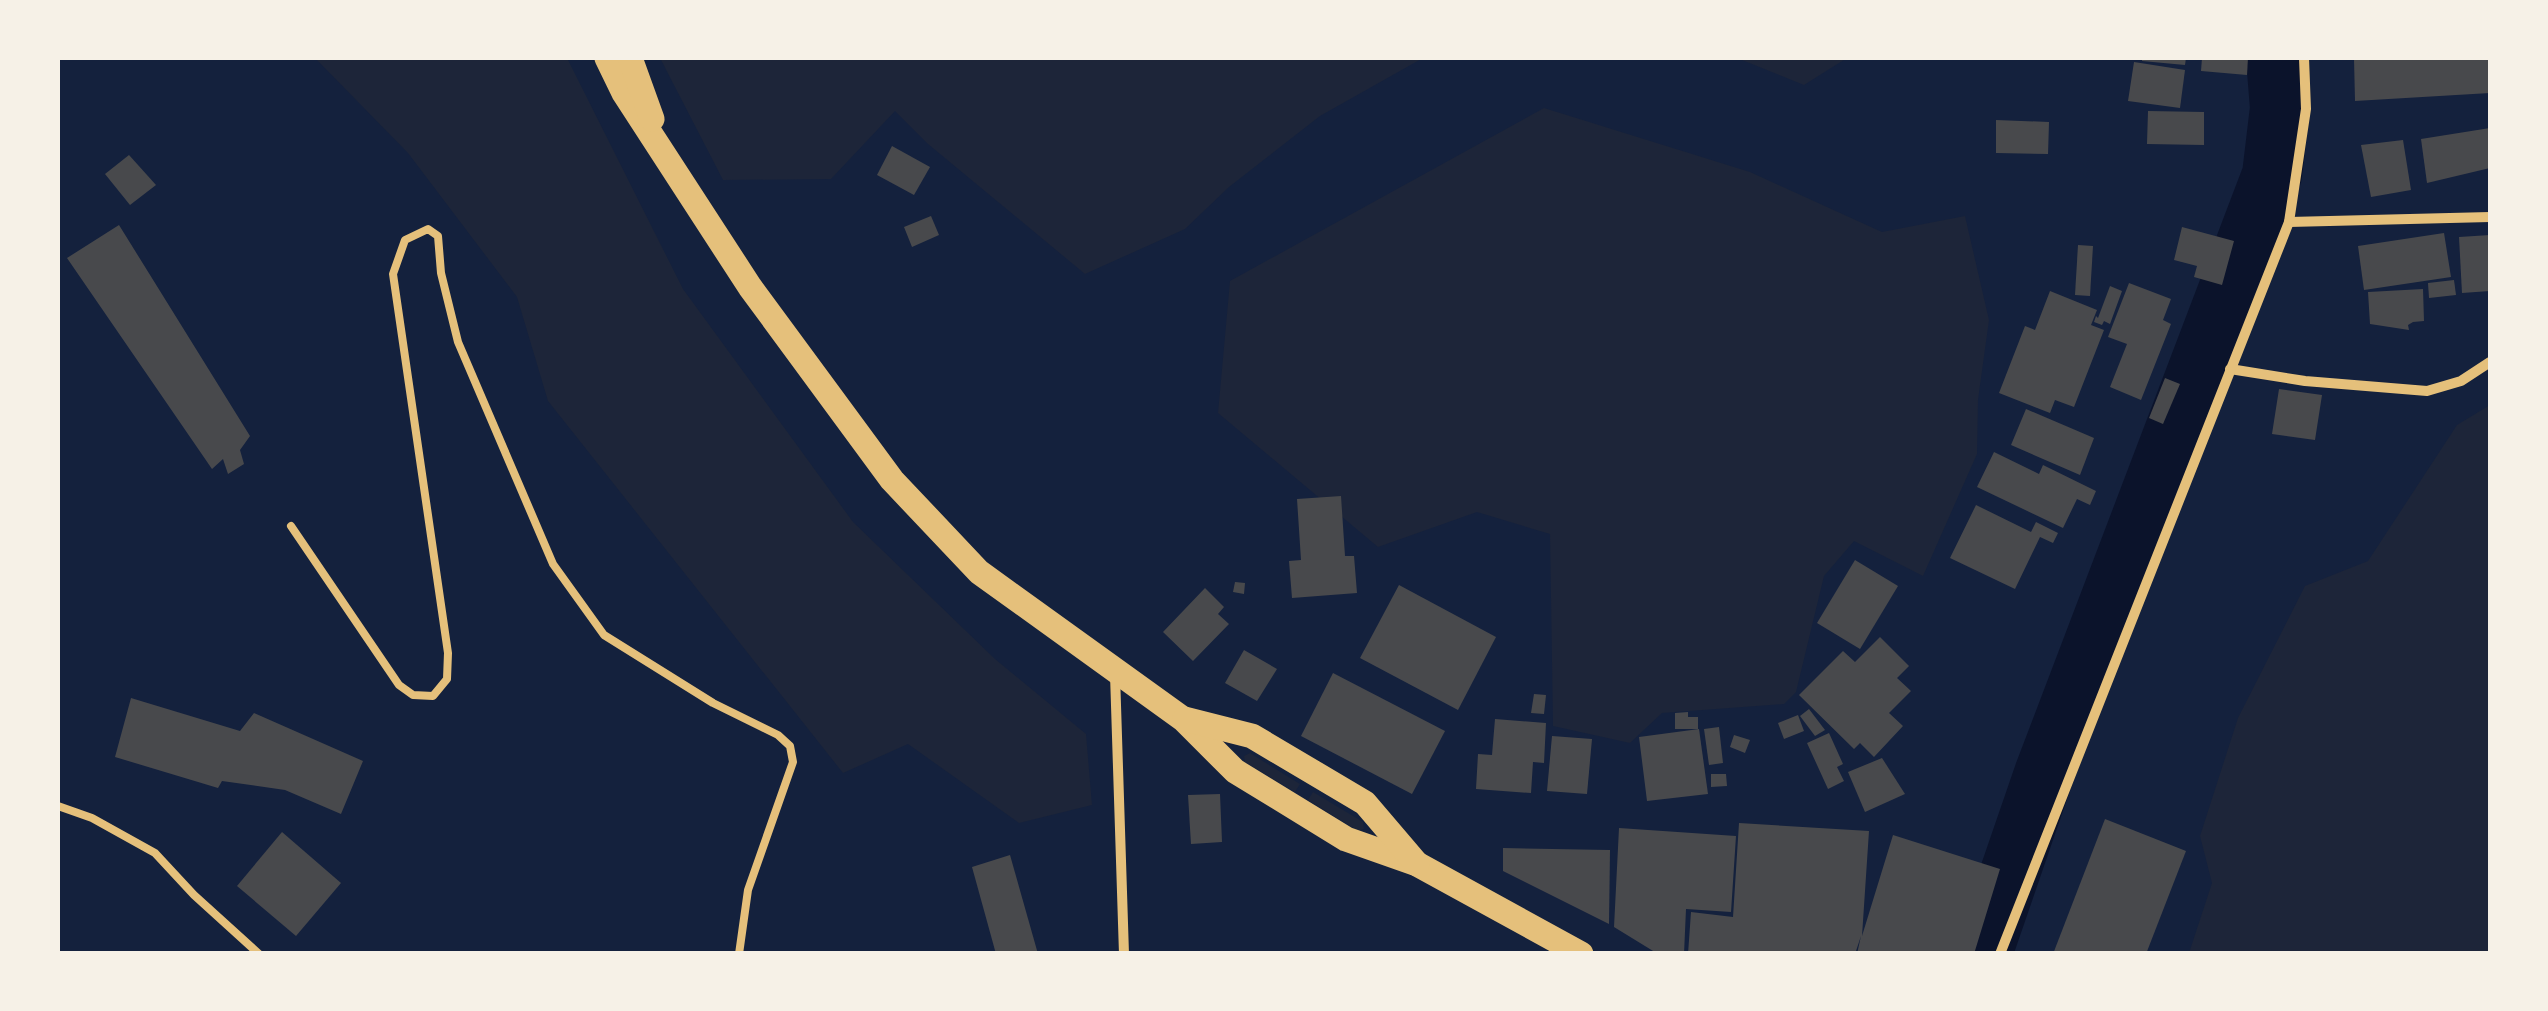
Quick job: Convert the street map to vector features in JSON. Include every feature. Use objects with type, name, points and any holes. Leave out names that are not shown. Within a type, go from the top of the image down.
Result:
[{"type":"main road","points":[[607,58],[624,93],[750,287],[892,480],[979,572],[1182,718],[1235,772],[1346,840],[1417,864],[1580,954]]},
{"type":"main road","points":[[630,58],[662,147]]},
{"type":"main road","points":[[1182,718],[1252,736],[1365,804],[1417,864]]},
{"type":"street","points":[[2000,954],[2290,222],[2306,109],[2304,58]]},
{"type":"street","points":[[2290,222],[2490,217]]},
{"type":"street","points":[[2230,370],[2304,382],[2427,391],[2462,381],[2490,362]]},
{"type":"street","points":[[1116,673],[1124,954]]},
{"type":"lane","points":[[291,526],[398,686],[413,695],[433,696],[447,679],[448,653],[393,274],[405,240],[428,229],[438,236],[442,274],[458,342],[554,564],[604,635],[713,703],[778,735],[790,746],[793,762],[748,890],[739,954]]},
{"type":"lane","points":[[58,806],[92,818],[154,852],[259,954]]},
{"type":"shaded area","points":[[315,58],[567,58],[683,289],[853,522],[995,659],[1086,734],[1092,805],[1019,823],[908,744],[843,773],[548,401],[517,297],[408,153]]},
{"type":"shaded area","points":[[660,58],[1423,58],[1320,116],[1229,187],[1185,229],[1085,274],[928,144],[895,111],[831,179],[723,180]]},
{"type":"shaded area","points":[[1737,58],[1847,58],[1804,85]]},
{"type":"shaded area","points":[[1544,108],[1750,172],[1882,232],[1965,216],[1989,320],[1978,400],[1977,454],[1923,576],[1854,541],[1824,576],[1796,692],[1784,704],[1662,713],[1630,743],[1553,726],[1550,534],[1477,512],[1378,547],[1218,413],[1230,281]]},
{"type":"shaded area","points":[[2490,405],[2490,953],[2189,953],[2212,883],[2200,836],[2238,718],[2305,586],[2368,561],[2457,425]]},
{"type":"shaded area","points":[[1250,753],[1300,784],[1295,792],[1245,762],[1244,756]]},
{"type":"shaded area","points":[[1313,792],[1363,822],[1364,829],[1358,831],[1308,800]]},
{"type":"building","points":[[2142,58],[2186,58],[2185,65]]},
{"type":"building","points":[[2202,58],[2248,58],[2247,75],[2201,71]]},
{"type":"building","points":[[2354,58],[2490,58],[2490,93],[2355,101]]},
{"type":"building","points":[[2134,62],[2185,70],[2180,108],[2128,101]]},
{"type":"building","points":[[2148,111],[2204,112],[2204,145],[2147,144]]},
{"type":"building","points":[[1996,120],[2049,122],[2048,154],[1996,153]]},
{"type":"building","points":[[2490,128],[2490,168],[2427,183],[2421,139]]},
{"type":"building","points":[[2403,140],[2411,190],[2371,197],[2361,145]]},
{"type":"building","points":[[892,146],[930,167],[914,195],[877,175]]},
{"type":"building","points":[[129,155],[156,185],[130,205],[105,174]]},
{"type":"building","points":[[931,216],[939,235],[912,247],[904,227]]},
{"type":"building","points":[[119,225],[250,436],[240,450],[244,464],[228,474],[223,459],[212,469],[67,258]]},
{"type":"building","points":[[2182,227],[2234,241],[2222,285],[2194,277],[2197,266],[2174,260]]},
{"type":"building","points":[[2444,233],[2451,277],[2364,290],[2358,246]]},
{"type":"building","points":[[2490,235],[2490,291],[2462,293],[2459,237]]},
{"type":"building","points":[[2078,245],[2093,246],[2090,296],[2075,295]]},
{"type":"building","points":[[2454,280],[2456,295],[2429,298],[2428,283]]},
{"type":"building","points":[[2129,283],[2171,299],[2163,320],[2171,324],[2141,400],[2110,387],[2127,344],[2108,337]]},
{"type":"building","points":[[2110,286],[2122,291],[2110,324],[2104,321],[2102,325],[2094,322]]},
{"type":"building","points":[[2423,289],[2424,321],[2408,325],[2409,330],[2370,324],[2368,292]]},
{"type":"building","points":[[2050,291],[2097,310],[2091,325],[2104,330],[2074,407],[2055,400],[2050,413],[1999,393],[2025,326],[2035,330]]},
{"type":"building","points":[[2165,378],[2180,384],[2163,424],[2149,418]]},
{"type":"building","points":[[2279,389],[2322,395],[2315,440],[2272,434]]},
{"type":"building","points":[[2026,409],[2094,438],[2080,475],[2011,445]]},
{"type":"building","points":[[1994,452],[2039,474],[2043,465],[2096,491],[2090,505],[2077,499],[2063,528],[1977,487]]},
{"type":"building","points":[[1341,496],[1345,556],[1354,556],[1357,593],[1292,598],[1289,561],[1301,560],[1297,499]]},
{"type":"building","points":[[1976,505],[2031,532],[2036,522],[2058,533],[2053,543],[2040,537],[2015,589],[1950,558]]},
{"type":"building","points":[[1855,560],[1898,586],[1860,649],[1817,623]]},
{"type":"building","points":[[1235,582],[1245,583],[1244,594],[1233,592]]},
{"type":"building","points":[[1399,585],[1496,637],[1458,710],[1360,658]]},
{"type":"building","points":[[1205,588],[1224,607],[1218,614],[1229,624],[1193,661],[1163,632]]},
{"type":"building","points":[[1880,637],[1909,666],[1897,678],[1911,691],[1889,713],[1903,726],[1874,757],[1860,743],[1854,749],[1799,695],[1843,651],[1855,662]]},
{"type":"building","points":[[1244,650],[1277,669],[1257,701],[1225,683]]},
{"type":"building","points":[[1333,673],[1445,731],[1412,794],[1301,736]]},
{"type":"building","points":[[1534,694],[1546,695],[1544,714],[1531,713]]},
{"type":"building","points":[[131,698],[240,731],[254,713],[363,761],[341,814],[285,790],[222,781],[218,788],[115,757]]},
{"type":"building","points":[[1809,709],[1825,730],[1815,736],[1800,716]]},
{"type":"building","points":[[1688,712],[1688,717],[1698,717],[1698,729],[1675,729],[1675,713]]},
{"type":"building","points":[[1798,715],[1804,731],[1784,739],[1778,723]]},
{"type":"building","points":[[1495,719],[1546,723],[1544,763],[1533,762],[1531,793],[1476,789],[1478,754],[1492,755]]},
{"type":"building","points":[[1719,727],[1723,763],[1709,765],[1704,729]]},
{"type":"building","points":[[1699,729],[1708,794],[1647,801],[1639,737]]},
{"type":"building","points":[[1829,733],[1843,764],[1837,767],[1844,781],[1828,789],[1807,743]]},
{"type":"building","points":[[1734,735],[1750,740],[1745,753],[1730,747]]},
{"type":"building","points":[[1552,736],[1592,739],[1587,794],[1547,791]]},
{"type":"building","points":[[1882,758],[1905,794],[1865,812],[1848,772]]},
{"type":"building","points":[[1711,774],[1726,774],[1727,786],[1711,787]]},
{"type":"building","points":[[1220,794],[1222,842],[1191,844],[1188,795]]},
{"type":"building","points":[[2105,819],[2186,851],[2146,954],[2053,954]]},
{"type":"building","points":[[1739,823],[1869,831],[1862,936],[1893,835],[2000,869],[1974,954],[1857,954],[1861,936],[1855,954],[1688,954],[1691,912],[1733,917]]},
{"type":"building","points":[[1619,828],[1736,836],[1731,912],[1686,909],[1684,954],[1658,954],[1614,927]]},
{"type":"building","points":[[282,832],[341,883],[296,936],[237,886]]},
{"type":"building","points":[[1503,848],[1610,850],[1609,924],[1503,871]]},
{"type":"building","points":[[1010,855],[1038,954],[996,954],[972,867]]},
{"type":"waterway","points":[[1982,954],[2044,774],[2272,175],[2280,108],[2276,58]]}]
